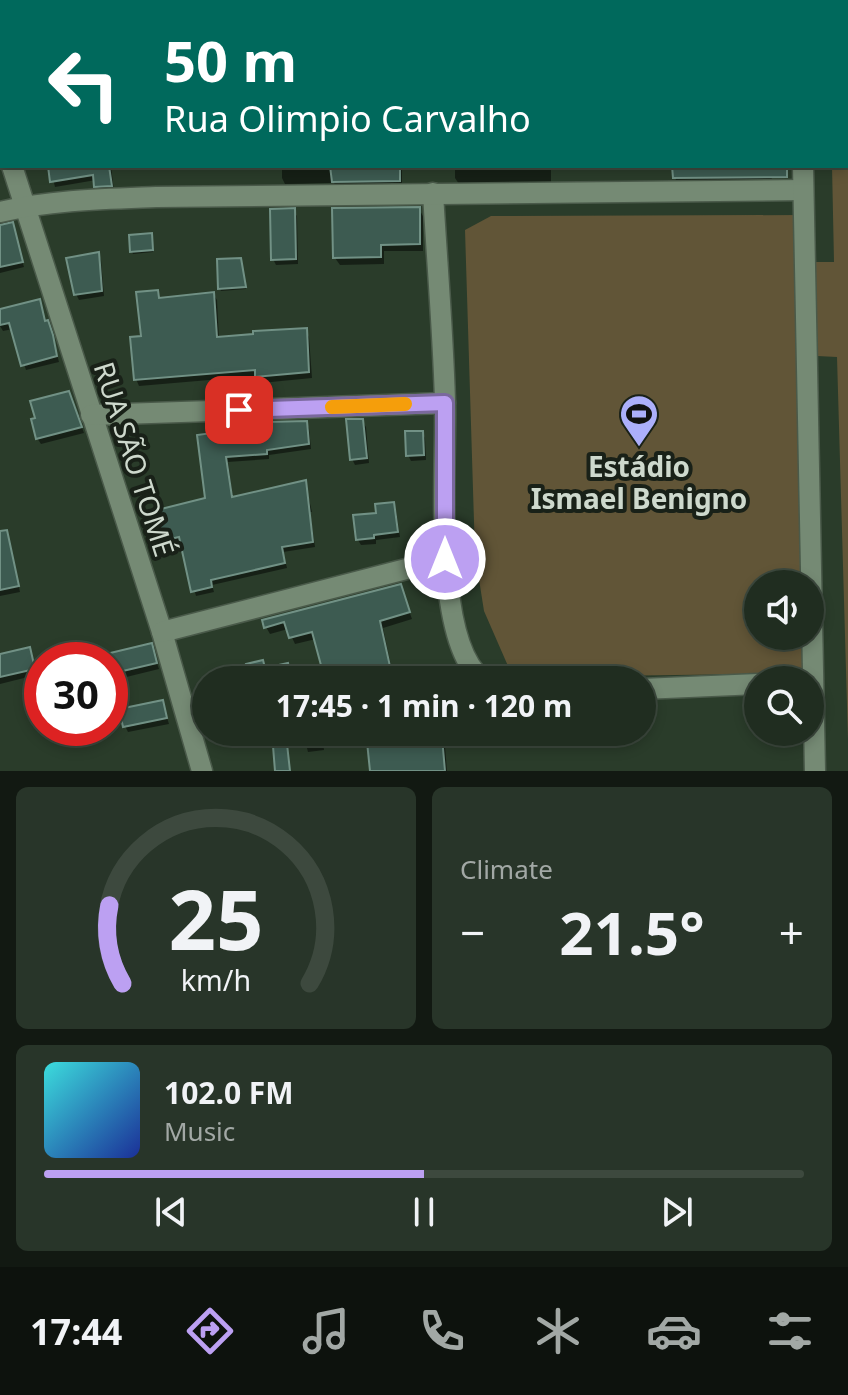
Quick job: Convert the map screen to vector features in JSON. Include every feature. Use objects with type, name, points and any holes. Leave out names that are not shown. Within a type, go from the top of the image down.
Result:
[{"type":"street","name":"RUA SÃO TOMÉ","points":[[13,168],[162,632],[202,771]]},
{"type":"street","points":[[803,168],[812,666]]},
{"type":"street","points":[[0,212],[82,200],[156,197],[803,190]]},
{"type":"street","points":[[433,193],[445,403],[445,559],[457,632],[464,657],[471,666]]},
{"type":"street","points":[[91,415],[445,403]]},
{"type":"street","points":[[162,632],[445,559]]},
{"type":"street","points":[[656,688],[744,685]]},
{"type":"street","points":[[814,746],[815,771]]},
{"type":"shaded area","points":[[832,168],[848,168],[848,740],[837,357],[817,356],[815,262],[834,262]]},
{"type":"shaded area","name":"Estádio Ismael Benigno","points":[[802,215],[809,570],[744,570],[744,650],[809,650],[810,666],[744,666],[744,674],[656,675],[656,666],[508,666],[484,611],[475,554],[465,230],[491,216]]},
{"type":"building","points":[[48,168],[109,168],[112,186],[94,187],[93,175],[50,182]]},
{"type":"building","points":[[330,168],[400,168],[400,181],[332,182]]},
{"type":"building","points":[[672,168],[787,168],[787,177],[673,178]]},
{"type":"building","points":[[420,207],[420,244],[381,245],[381,257],[333,258],[332,208]]},
{"type":"building","points":[[295,208],[296,259],[271,260],[270,209]]},
{"type":"building","points":[[13,222],[23,262],[0,267],[0,225]]},
{"type":"building","points":[[152,233],[153,250],[130,252],[129,235]]},
{"type":"building","points":[[99,252],[102,291],[74,295],[66,258]]},
{"type":"building","points":[[241,258],[246,287],[218,289],[217,259]]},
{"type":"building","points":[[158,290],[159,298],[214,292],[217,337],[307,328],[309,372],[255,377],[255,370],[134,380],[130,337],[141,336],[136,292]]},
{"type":"building","points":[[40,299],[57,356],[21,366],[9,323],[0,325],[0,309]]},
{"type":"building","points":[[69,391],[82,427],[36,439],[30,401]]},
{"type":"building","points":[[346,419],[363,419],[367,458],[350,460]]},
{"type":"building","points":[[307,421],[309,444],[267,450],[267,454],[226,457],[232,497],[306,480],[313,542],[282,547],[285,563],[211,580],[212,587],[191,592],[179,537],[157,542],[149,512],[205,498],[197,435],[227,431],[226,423]]},
{"type":"building","points":[[405,431],[423,431],[424,455],[406,456]]},
{"type":"building","points":[[394,502],[398,532],[356,540],[353,515],[376,513],[375,504]]},
{"type":"building","points":[[7,530],[19,586],[0,590],[0,531]]},
{"type":"building","points":[[401,584],[410,612],[380,621],[390,666],[321,666],[312,632],[289,638],[284,622],[264,628],[262,620]]},
{"type":"building","points":[[152,643],[157,663],[128,670],[128,649]]},
{"type":"building","points":[[24,648],[24,672],[0,677],[0,654]]},
{"type":"building","points":[[263,660],[264,666],[246,666]]},
{"type":"building","points":[[163,700],[167,718],[128,726],[128,707]]},
{"type":"building","points":[[273,746],[287,746],[290,771],[275,771]]},
{"type":"building","points":[[367,746],[443,746],[445,771],[370,771]]},
{"type":"slow traffic","points":[[332,407],[405,404]]},
{"type":"place","name":"Estádio Ismael Benigno","points":[[639,448]]},
{"type":"route","points":[[239,410],[445,403],[445,559]]}]
